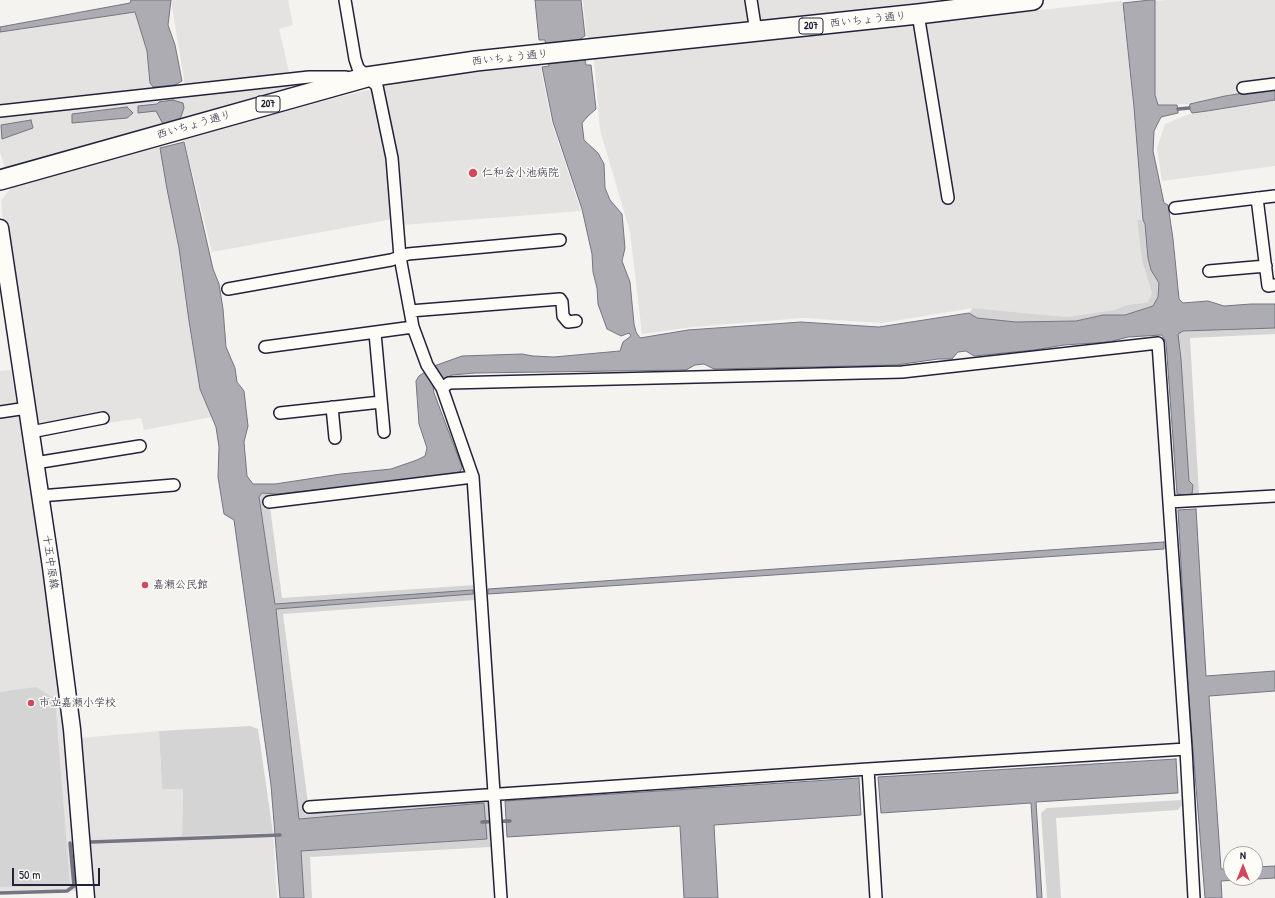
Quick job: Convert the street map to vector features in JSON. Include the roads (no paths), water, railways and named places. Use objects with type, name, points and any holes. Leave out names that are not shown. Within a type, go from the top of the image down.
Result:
[{"type":"highway","name":"西いちょう通り","points":[[1,177],[367,77],[476,61],[756,32],[1033,0]]},
{"type":"main road","name":"十五中原線","points":[[0,228],[31,432],[72,729],[86,898]]},
{"type":"street","points":[[345,0],[355,60],[358,68],[376,86],[392,158],[400,257],[413,327],[427,365],[442,388],[472,477],[501,898]]},
{"type":"street","points":[[751,0],[756,32]]},
{"type":"street","points":[[918,14],[948,198]]},
{"type":"street","points":[[0,111],[309,77],[367,77]]},
{"type":"street","points":[[1243,88],[1275,84]]},
{"type":"street","points":[[1174,208],[1275,196]]},
{"type":"street","points":[[1257,198],[1268,286],[1275,285]]},
{"type":"street","points":[[228,289],[391,260],[408,254],[560,240]]},
{"type":"street","points":[[1209,271],[1266,266]]},
{"type":"street","points":[[410,311],[560,299],[562,302],[563,316],[568,322],[576,321]]},
{"type":"street","points":[[265,348],[413,327]]},
{"type":"street","points":[[375,333],[384,432]]},
{"type":"street","points":[[442,388],[449,383],[902,372],[1158,343],[1186,749],[1194,898]]},
{"type":"street","points":[[280,413],[381,402]]},
{"type":"street","points":[[332,407],[335,438]]},
{"type":"street","points":[[0,412],[27,408]]},
{"type":"street","points":[[31,432],[103,418]]},
{"type":"street","points":[[35,463],[140,446]]},
{"type":"street","points":[[269,502],[472,477]]},
{"type":"street","points":[[40,496],[174,485]]},
{"type":"street","points":[[1169,502],[1275,496]]},
{"type":"street","points":[[309,807],[868,768],[1186,749]]},
{"type":"street","points":[[868,768],[876,898]]},
{"type":"waterway","points":[[1178,109],[1189,108]]},
{"type":"waterway","points":[[482,822],[510,821]]},
{"type":"waterway","points":[[91,842],[280,835]]},
{"type":"waterway","points":[[0,893],[67,891],[74,886],[70,843]]},
{"type":"place","name":"仁和会小池病院","points":[[473,173]]},
{"type":"place","name":"嘉瀬公民館","points":[[145,585]]},
{"type":"place","name":"市立嘉瀬小学校","points":[[31,703]]}]
